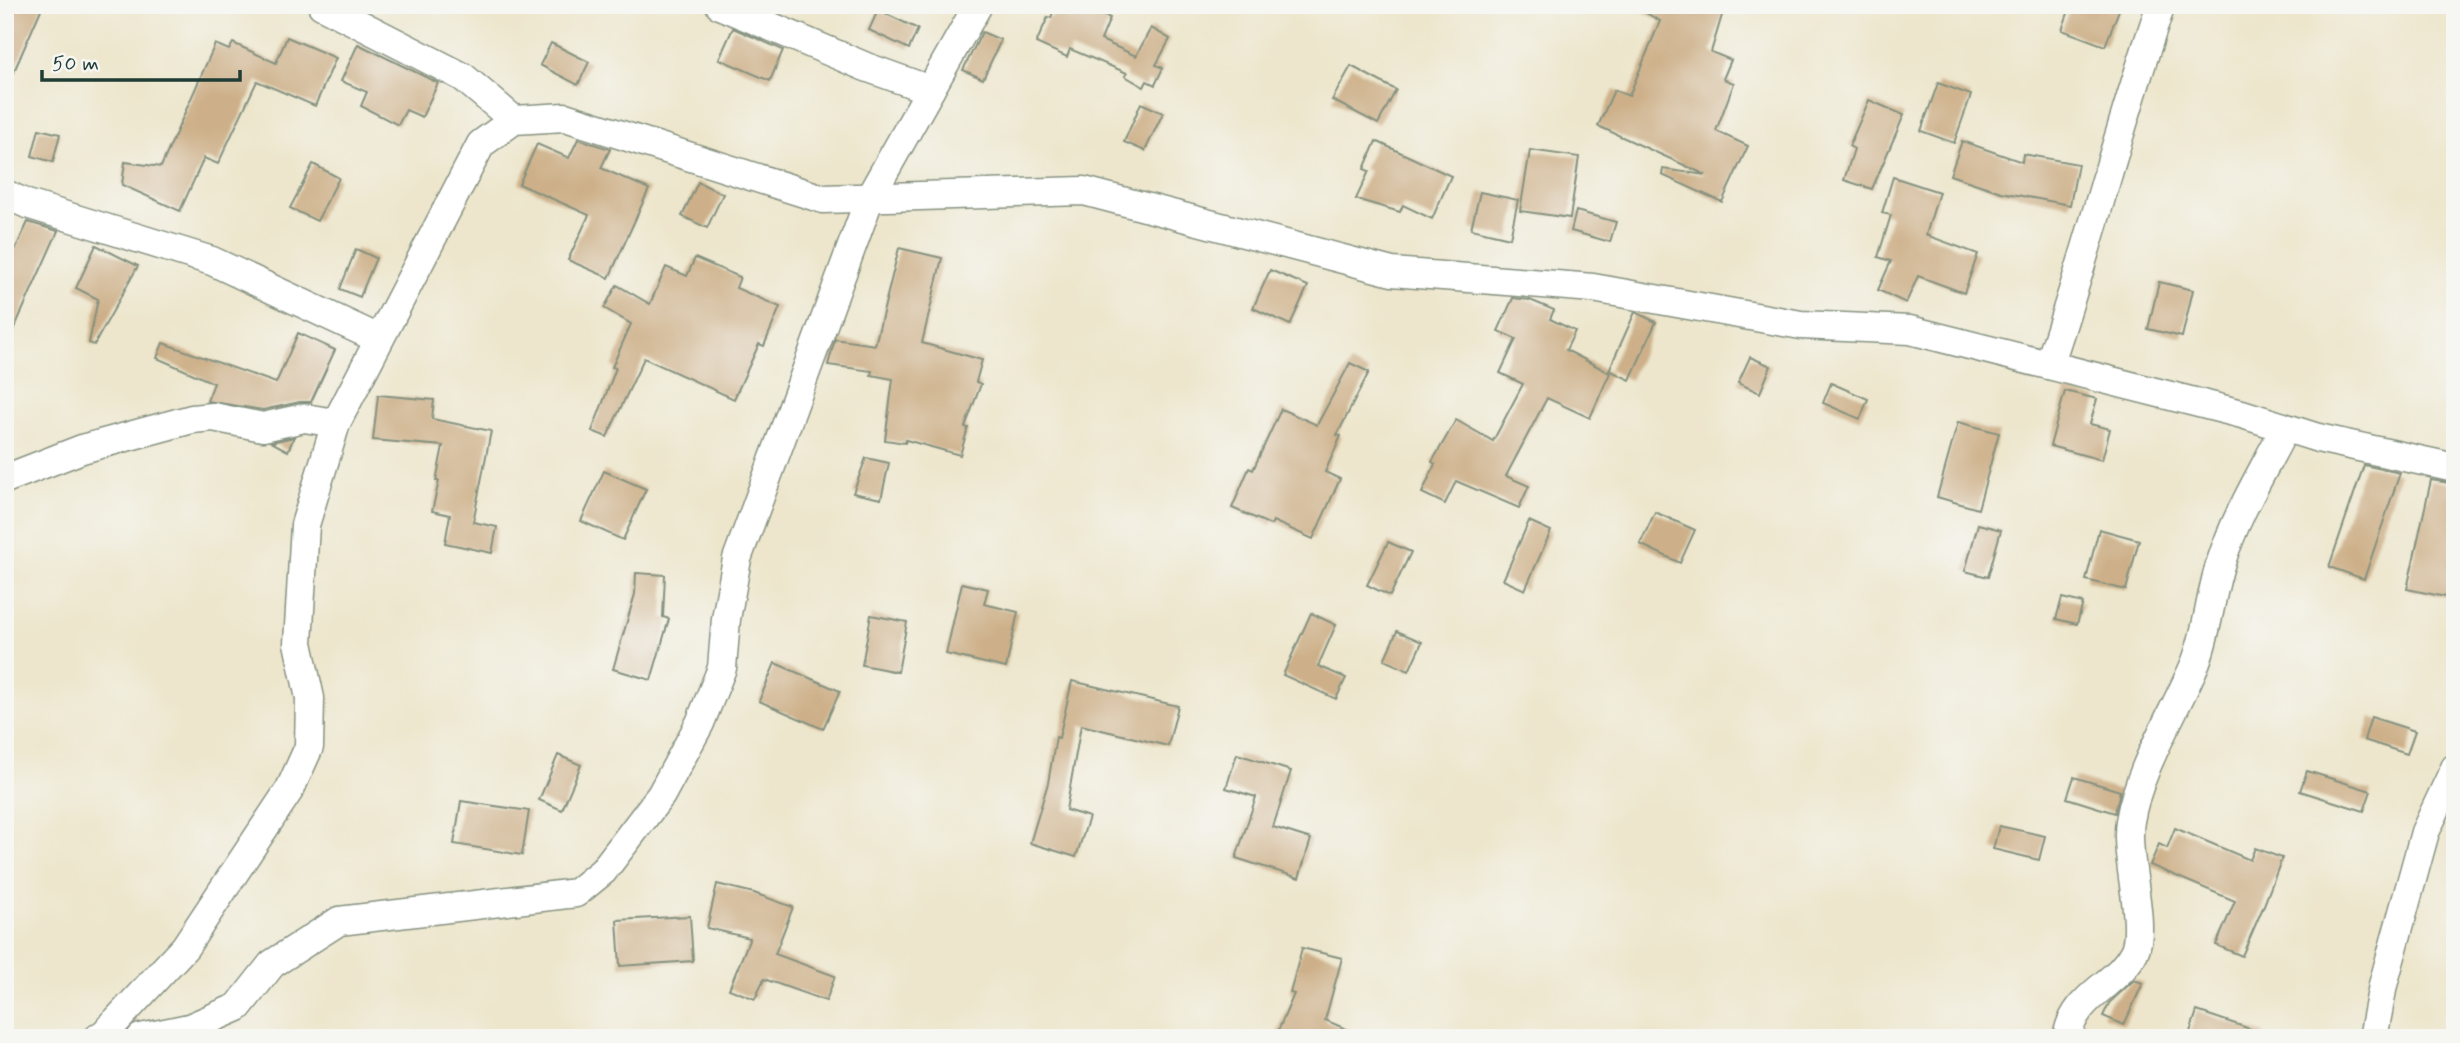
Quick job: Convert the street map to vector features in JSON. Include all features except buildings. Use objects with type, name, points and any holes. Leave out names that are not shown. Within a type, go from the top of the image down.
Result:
[{"type":"street","points":[[322,5],[463,77],[514,120]]},
{"type":"street","points":[[720,5],[866,67],[930,90]]},
{"type":"street","points":[[141,1038],[189,1028],[238,1007],[272,964],[339,920],[576,893],[603,871],[661,795],[705,712],[722,668],[726,619],[737,559],[870,197],[978,5]]},
{"type":"street","points":[[2049,365],[2074,293],[2132,89],[2161,5]]},
{"type":"street","points":[[98,1038],[185,947],[290,789],[309,747],[310,698],[298,643],[304,525],[336,423],[481,144],[514,120],[565,117],[823,199],[1084,191],[1391,272],[1592,289],[1801,326],[1910,330],[2242,414],[2318,438],[2455,468]]},
{"type":"street","points":[[5,194],[27,204],[212,261],[379,340]]},
{"type":"street","points":[[5,479],[82,449],[192,419],[213,417],[263,427],[304,418],[336,423]]},
{"type":"street","points":[[2067,1038],[2074,1013],[2119,971],[2134,951],[2138,923],[2129,848],[2130,820],[2149,759],[2196,661],[2221,561],[2246,503],[2286,428]]},
{"type":"street","points":[[2373,1038],[2383,985],[2425,832],[2455,768]]}]
